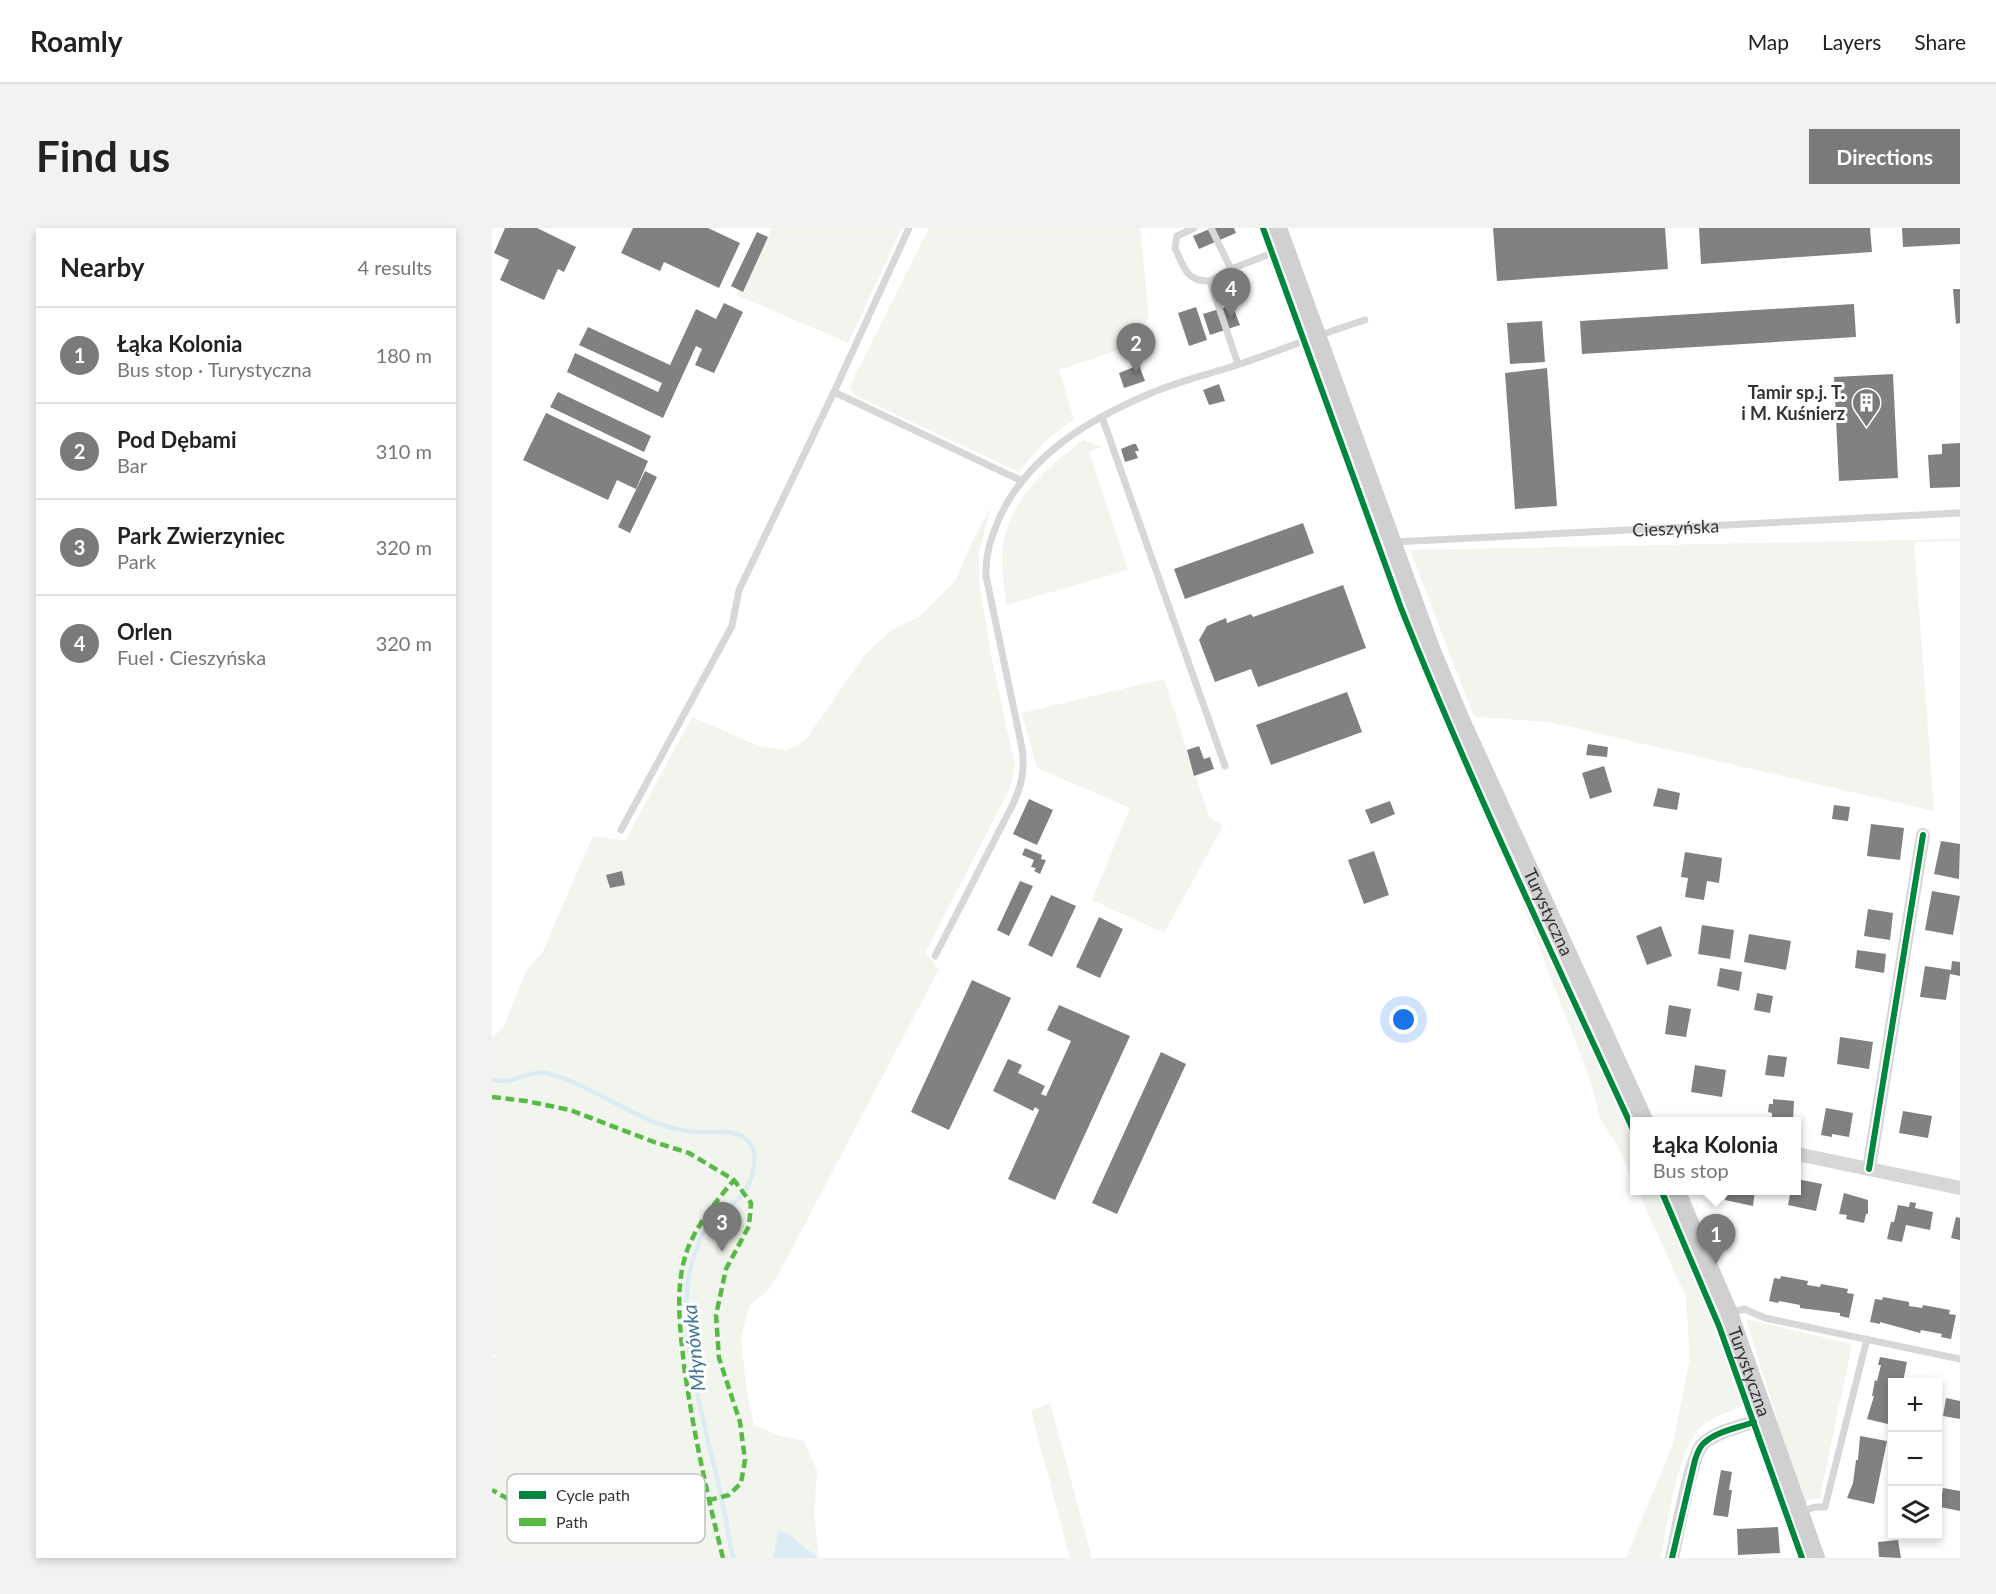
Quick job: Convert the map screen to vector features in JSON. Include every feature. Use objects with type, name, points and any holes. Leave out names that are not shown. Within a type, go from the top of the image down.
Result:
[{"type":"main road","points":[[1278,228],[1392,543]]},
{"type":"main road","name":"Turystyczna","points":[[1392,543],[1454,704],[1643,1117]]},
{"type":"main road","name":"Turystyczna","points":[[1678,1195],[1729,1313],[1816,1558]]},
{"type":"street","points":[[1869,1169],[1923,835]]},
{"type":"street","points":[[1801,1155],[1960,1188]]},
{"type":"street","points":[[1672,1558],[1695,1460],[1703,1444],[1726,1432],[1767,1418]]},
{"type":"lane","points":[[621,830],[732,626],[739,590],[834,392],[909,228]]},
{"type":"lane","points":[[1194,228],[1177,236],[1174,248],[1191,278],[1199,281],[1210,281],[1231,269],[1285,249]]},
{"type":"lane","points":[[1211,228],[1231,269]]},
{"type":"lane","points":[[1210,281],[1238,364]]},
{"type":"lane","points":[[935,956],[1013,804],[1023,777],[1022,748],[985,563],[987,550],[1006,503],[1022,481],[1051,450],[1077,431],[1102,417],[1150,393],[1365,320]]},
{"type":"lane","points":[[834,392],[1022,481]]},
{"type":"lane","points":[[1102,417],[1225,766]]},
{"type":"lane","name":"Cieszyńska","points":[[1392,543],[1960,513]]},
{"type":"lane","points":[[1729,1313],[1744,1309],[1765,1318],[1960,1359]]},
{"type":"lane","points":[[1800,1512],[1815,1507],[1825,1507],[1867,1339]]},
{"type":"shaded area","points":[[772,228],[902,228],[848,343],[737,295]]},
{"type":"shaded area","points":[[929,228],[1140,228],[1149,317],[1130,346],[1059,370],[1074,419],[1042,444],[1019,472],[858,397],[849,388]]},
{"type":"shaded area","points":[[1083,440],[1102,447],[1089,452],[1128,570],[1006,605],[1002,554],[1011,518],[1019,503],[1042,475]]},
{"type":"shaded area","points":[[991,507],[979,552],[979,581],[993,665],[1015,766],[1010,788],[925,953],[939,969],[778,1275],[768,1291],[749,1306],[741,1338],[746,1386],[754,1425],[778,1435],[804,1441],[817,1470],[814,1514],[819,1558],[778,1531],[773,1558],[492,1558],[492,1357],[501,1358],[492,1355],[492,1038],[504,1027],[526,971],[542,953],[593,836],[625,841],[692,717],[759,746],[787,751],[806,739],[866,653],[895,628],[919,617],[955,581]]},
{"type":"shaded area","points":[[1960,539],[1960,541],[1914,542],[1934,811],[1549,722],[1474,717],[1410,550]]},
{"type":"shaded area","points":[[1164,679],[1209,817],[1223,826],[1164,933],[1092,900],[1130,808],[1037,768],[1022,713]]},
{"type":"shaded area","points":[[1520,893],[1630,1133],[1630,1174],[1616,1143],[1600,1119],[1592,1085]]},
{"type":"shaded area","points":[[1640,1195],[1658,1195],[1697,1281],[1744,1405],[1720,1415],[1696,1432],[1681,1464],[1660,1558],[1626,1558],[1673,1444],[1690,1357],[1686,1297]]},
{"type":"shaded area","points":[[1746,1319],[1852,1344],[1820,1497],[1803,1503]]},
{"type":"shaded area","points":[[1050,1403],[1092,1558],[1070,1558],[1031,1411]]},
{"type":"shaded area","points":[[778,1531],[787,1533],[818,1558],[773,1558]]},
{"type":"building","points":[[505,228],[537,228],[576,247],[564,272],[558,269],[544,300],[500,280],[509,260],[494,253]]},
{"type":"building","points":[[633,228],[708,228],[740,243],[719,288],[664,262],[660,271],[621,253]]},
{"type":"building","points":[[1212,228],[1234,228],[1236,233],[1199,249],[1193,236]]},
{"type":"building","points":[[1493,228],[1665,228],[1668,269],[1497,281]]},
{"type":"building","points":[[1699,228],[1870,228],[1872,252],[1701,264]]},
{"type":"building","points":[[1902,228],[1960,228],[1960,244],[1903,247]]},
{"type":"building","points":[[757,232],[768,237],[743,292],[731,286]]},
{"type":"building","points":[[1953,289],[1960,289],[1960,323],[1956,324]]},
{"type":"building","points":[[724,303],[743,312],[714,373],[695,365],[702,349],[696,346],[663,418],[567,372],[575,353],[658,392],[662,383],[579,345],[588,327],[670,365],[696,309],[716,319]]},
{"type":"building","points":[[1854,304],[1856,337],[1582,354],[1580,321]]},
{"type":"building","points":[[1232,305],[1240,325],[1210,335],[1203,314]]},
{"type":"building","points":[[1196,307],[1207,340],[1189,346],[1178,313]]},
{"type":"building","points":[[1542,321],[1545,362],[1510,364],[1507,323]]},
{"type":"building","points":[[1139,365],[1145,381],[1124,388],[1119,373]]},
{"type":"building","points":[[1547,368],[1557,506],[1515,509],[1505,373]]},
{"type":"building","name":"Tamir sp.j. T. i M. Kuśnierz","points":[[1893,374],[1898,478],[1839,481],[1834,377]]},
{"type":"building","points":[[1219,384],[1225,401],[1209,405],[1203,390]]},
{"type":"building","points":[[558,392],[651,436],[644,452],[550,407]]},
{"type":"building","points":[[546,413],[648,461],[636,489],[617,480],[608,500],[523,460]]},
{"type":"building","points":[[1960,443],[1960,487],[1930,488],[1928,455],[1942,454],[1942,444]]},
{"type":"building","points":[[1136,444],[1139,451],[1135,451],[1138,458],[1125,462],[1121,449]]},
{"type":"building","points":[[645,471],[657,477],[630,533],[618,527]]},
{"type":"building","points":[[1303,523],[1314,553],[1185,599],[1174,569]]},
{"type":"building","points":[[1343,585],[1366,648],[1258,687],[1251,669],[1215,682],[1199,640],[1207,626],[1226,618],[1227,623],[1251,614],[1253,617]]},
{"type":"building","points":[[1347,692],[1362,732],[1271,765],[1256,725]]},
{"type":"building","points":[[1588,744],[1608,747],[1607,757],[1586,755]]},
{"type":"building","points":[[1199,746],[1204,759],[1210,757],[1214,769],[1194,776],[1187,750]]},
{"type":"building","points":[[1604,766],[1612,792],[1590,799],[1582,773]]},
{"type":"building","points":[[1658,788],[1680,793],[1677,810],[1653,806]]},
{"type":"building","points":[[1029,799],[1053,810],[1037,845],[1013,834]]},
{"type":"building","points":[[1390,801],[1395,814],[1371,824],[1365,810]]},
{"type":"building","points":[[1834,805],[1850,807],[1848,821],[1832,819]]},
{"type":"building","points":[[1871,824],[1904,828],[1900,860],[1867,856]]},
{"type":"building","points":[[1941,841],[1960,844],[1959,879],[1934,874]]},
{"type":"building","points":[[1025,848],[1042,855],[1041,859],[1046,860],[1040,874],[1034,871],[1036,868],[1031,867],[1034,860],[1022,855]]},
{"type":"building","points":[[1374,851],[1389,895],[1364,904],[1348,860]]},
{"type":"building","points":[[1685,852],[1722,858],[1719,883],[1707,881],[1704,900],[1685,897],[1688,878],[1681,877]]},
{"type":"building","points":[[622,871],[625,885],[610,888],[606,875]]},
{"type":"building","points":[[1020,881],[1033,886],[1009,936],[997,930]]},
{"type":"building","points":[[1932,891],[1960,896],[1953,935],[1925,930]]},
{"type":"building","points":[[1051,895],[1076,906],[1052,957],[1028,945]]},
{"type":"building","points":[[1868,909],[1893,913],[1890,940],[1864,936]]},
{"type":"building","points":[[1099,917],[1123,929],[1100,978],[1076,967]]},
{"type":"building","points":[[1702,925],[1734,930],[1730,959],[1698,954]]},
{"type":"building","points":[[1661,926],[1672,956],[1647,965],[1636,936]]},
{"type":"building","points":[[1749,934],[1791,941],[1786,970],[1744,962]]},
{"type":"building","points":[[1857,950],[1886,954],[1884,973],[1855,968]]},
{"type":"building","points":[[1952,961],[1960,962],[1960,976],[1950,974],[1946,1000],[1920,997],[1925,966],[1951,970]]},
{"type":"building","points":[[1720,968],[1742,972],[1739,991],[1717,986]]},
{"type":"building","points":[[972,980],[1011,998],[949,1130],[911,1112]]},
{"type":"building","points":[[1757,993],[1773,996],[1770,1013],[1754,1010]]},
{"type":"building","points":[[1059,1005],[1130,1036],[1055,1200],[1008,1179],[1039,1110],[1035,1107],[1033,1111],[993,1091],[1008,1059],[1022,1065],[1018,1073],[1045,1086],[1041,1094],[1046,1096],[1071,1041],[1047,1030]]},
{"type":"building","points":[[1669,1005],[1691,1009],[1686,1037],[1665,1034]]},
{"type":"building","points":[[1840,1037],[1873,1042],[1869,1069],[1837,1064]]},
{"type":"building","points":[[1161,1052],[1186,1064],[1117,1214],[1092,1203]]},
{"type":"building","points":[[1768,1055],[1787,1057],[1784,1077],[1765,1075]]},
{"type":"building","points":[[1695,1065],[1726,1070],[1722,1097],[1691,1092]]},
{"type":"building","points":[[1773,1099],[1794,1101],[1793,1117],[1772,1117],[1772,1113],[1768,1112],[1769,1104],[1773,1104]]},
{"type":"building","points":[[1826,1108],[1853,1113],[1849,1137],[1821,1135]]},
{"type":"building","points":[[1903,1111],[1932,1116],[1928,1138],[1899,1133]]},
{"type":"building","points":[[1801,1180],[1822,1184],[1816,1211],[1788,1205],[1790,1195],[1801,1195]]},
{"type":"building","points":[[1844,1193],[1868,1200],[1868,1214],[1866,1214],[1864,1223],[1846,1219],[1847,1215],[1839,1214]]},
{"type":"building","points":[[1726,1195],[1754,1195],[1753,1206],[1725,1200]]},
{"type":"building","points":[[1910,1202],[1916,1203],[1915,1208],[1933,1212],[1930,1230],[1906,1225],[1902,1242],[1887,1239],[1898,1205],[1909,1207]]},
{"type":"building","points":[[1956,1217],[1960,1218],[1960,1240],[1951,1238]]},
{"type":"building","points":[[1781,1276],[1808,1281],[1807,1285],[1820,1287],[1821,1284],[1848,1289],[1847,1293],[1854,1294],[1849,1318],[1840,1316],[1840,1313],[1769,1301],[1774,1278],[1780,1279]]},
{"type":"building","points":[[1883,1297],[1909,1302],[1909,1306],[1922,1308],[1923,1305],[1950,1310],[1949,1314],[1956,1315],[1951,1339],[1941,1337],[1942,1334],[1921,1330],[1920,1333],[1880,1322],[1880,1324],[1870,1322],[1875,1299],[1882,1300]]},
{"type":"building","points":[[1880,1357],[1907,1362],[1904,1378],[1888,1378],[1888,1424],[1867,1419],[1874,1396],[1872,1396],[1875,1380],[1877,1381],[1881,1365],[1878,1365]]},
{"type":"building","points":[[1946,1398],[1960,1401],[1960,1419],[1943,1416]]},
{"type":"building","points":[[1860,1436],[1887,1441],[1874,1504],[1847,1498],[1853,1483],[1856,1460],[1858,1460]]},
{"type":"building","points":[[1721,1470],[1732,1472],[1728,1517],[1713,1515]]},
{"type":"building","points":[[1943,1488],[1960,1491],[1960,1511],[1942,1507]]},
{"type":"building","points":[[1778,1527],[1780,1553],[1738,1555],[1737,1529]]},
{"type":"building","points":[[1898,1540],[1901,1558],[1879,1557],[1878,1542]]},
{"type":"waterway","name":"Młynówka","points":[[492,1080],[506,1081],[534,1073],[550,1074],[570,1081],[648,1120],[668,1127],[689,1132],[735,1133],[750,1143],[755,1157],[749,1183],[738,1199],[710,1224],[700,1239],[688,1283],[686,1310],[697,1395],[733,1558]]},
{"type":"marked path","points":[[492,1097],[570,1110],[689,1153],[734,1180],[751,1203],[749,1226],[726,1269],[716,1315],[719,1358],[740,1422],[745,1460],[741,1483],[729,1495],[705,1501]]},
{"type":"marked path","points":[[704,1474],[684,1365],[679,1306],[681,1277],[692,1239],[708,1212],[734,1180]]},
{"type":"marked path","points":[[705,1481],[723,1558]]},
{"type":"marked path","points":[[492,1490],[507,1498]]},
{"type":"cycle path","points":[[1263,228],[1401,608],[1428,675],[1630,1123]]},
{"type":"cycle path","points":[[1869,1169],[1923,835]]},
{"type":"cycle path","points":[[1663,1195],[1719,1326],[1802,1558]]},
{"type":"cycle path","points":[[1672,1558],[1699,1449],[1715,1436],[1754,1422]]},
{"type":"place","name":"Orlen","points":[[1231,318]]},
{"type":"place","name":"Pod Dębami","points":[[1136,373]]},
{"type":"place","name":"Tamir sp.j. T. i M. Kuśnierz","points":[[1866,428]]},
{"type":"place","name":"Park Zwierzyniec","points":[[722,1252]]},
{"type":"place","name":"Łąka Kolonia","points":[[1716,1264]]}]
